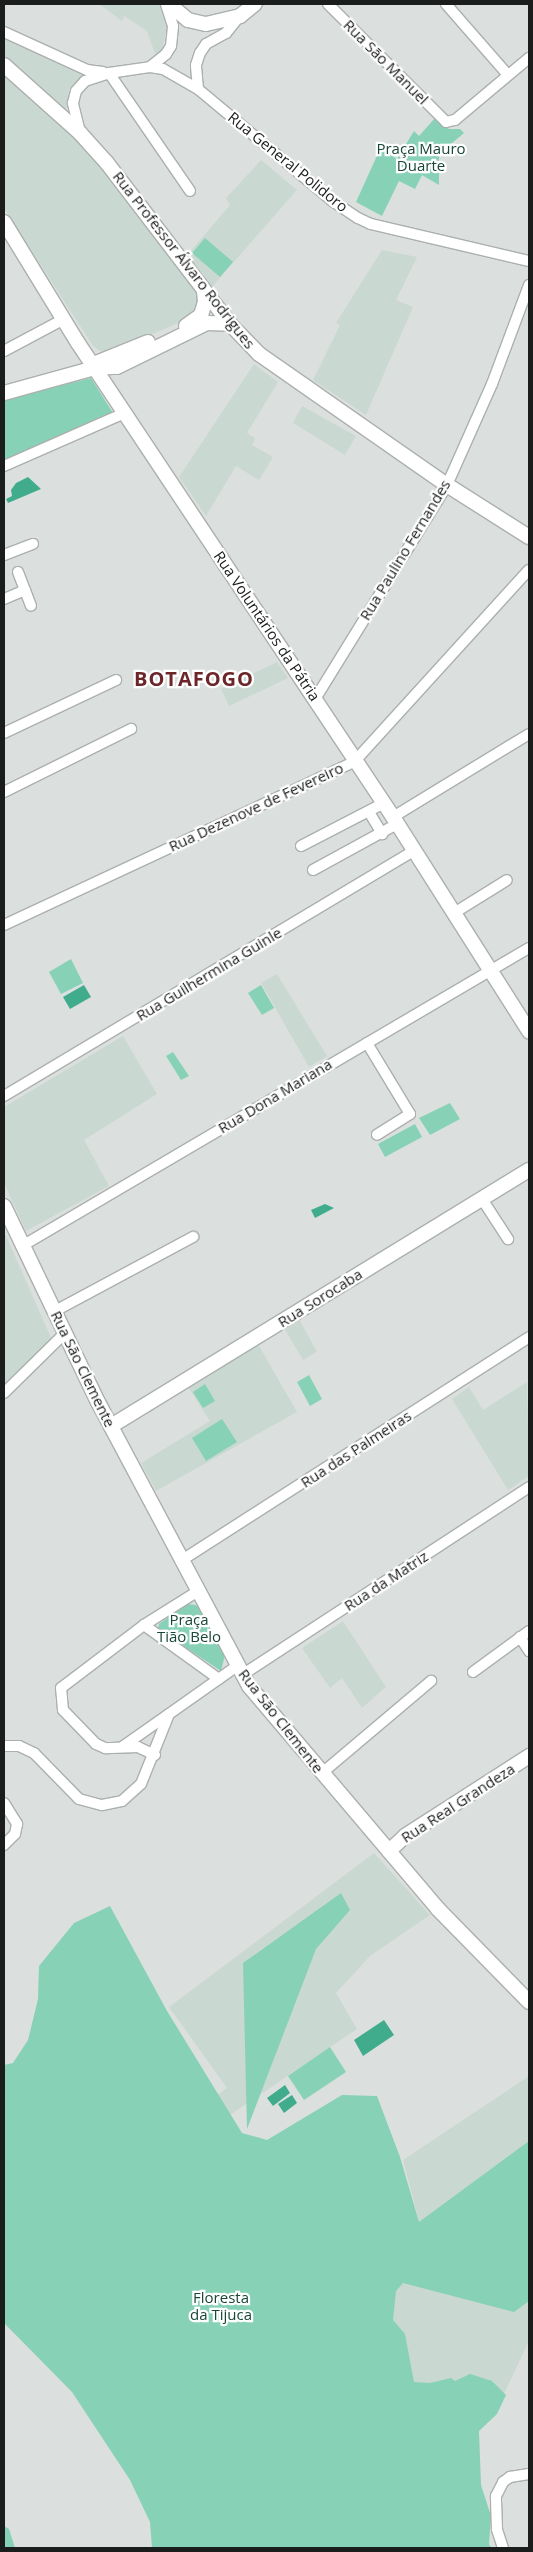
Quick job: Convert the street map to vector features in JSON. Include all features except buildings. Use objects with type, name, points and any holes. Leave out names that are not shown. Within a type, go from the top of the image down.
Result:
[{"type":"main road","points":[[168,4],[196,23],[220,22],[240,16],[255,4]]},
{"type":"main road","name":"Rua Professor Álvaro Rodrigues","points":[[4,65],[80,133],[138,200],[230,324],[270,363],[447,485],[529,537]]},
{"type":"main road","name":"Rua Voluntários da Pátria","points":[[4,222],[94,366],[384,803],[529,1032]]},
{"type":"main road","points":[[4,393],[94,366],[189,324],[204,307],[204,290]]},
{"type":"main road","points":[[94,366],[117,367],[200,326],[216,322],[230,324]]},
{"type":"main road","name":"Rua Sorocaba","points":[[111,1426],[529,1170]]},
{"type":"main road","name":"Rua São Clemente","points":[[4,1206],[111,1426],[240,1671],[388,1851],[476,1951],[529,2002]]},
{"type":"main road","name":"Rua Real Grandeza","points":[[388,1851],[405,1836],[529,1756]]},
{"type":"street","points":[[80,133],[72,110],[76,91],[90,79],[109,73],[150,67],[166,54],[171,46],[173,26],[168,4]]},
{"type":"street","name":"Rua São Manuel","points":[[328,4],[444,121],[455,120],[508,75]]},
{"type":"street","points":[[446,4],[508,75],[529,58]]},
{"type":"street","points":[[198,89],[196,65],[200,52],[206,44],[226,32],[240,16]]},
{"type":"street","points":[[4,32],[87,70],[109,73],[190,191]]},
{"type":"street","name":"Rua General Polidoro","points":[[150,67],[173,73],[198,89],[331,200],[358,218],[371,224],[529,261]]},
{"type":"street","name":"Rua Paulino Fernandes","points":[[315,699],[447,485],[492,384],[529,285]]},
{"type":"street","name":"Rua Professor Álvaro Rodrigues","points":[[204,307],[216,322]]},
{"type":"street","points":[[4,351],[64,319]]},
{"type":"street","points":[[4,466],[125,413]]},
{"type":"street","points":[[4,555],[33,544]]},
{"type":"street","name":"Rua Dezenove de Fevereiro","points":[[4,925],[355,760],[529,570]]},
{"type":"street","points":[[18,572],[31,606]]},
{"type":"street","points":[[4,599],[25,590]]},
{"type":"street","points":[[4,734],[116,680]]},
{"type":"street","points":[[4,792],[132,729]]},
{"type":"street","points":[[313,870],[382,834],[395,820],[529,734]]},
{"type":"street","points":[[301,846],[384,803]]},
{"type":"street","points":[[369,812],[382,834]]},
{"type":"street","name":"Rua Guilhermina Guinle","points":[[4,1096],[414,851]]},
{"type":"street","points":[[454,913],[507,880]]},
{"type":"street","name":"Rua Dona Mariana","points":[[22,1246],[529,948]]},
{"type":"street","points":[[367,1043],[410,1114],[377,1135]]},
{"type":"street","points":[[482,1199],[508,1238]]},
{"type":"street","points":[[55,1311],[193,1237]]},
{"type":"street","points":[[4,1393],[66,1332]]},
{"type":"street","name":"Rua das Palmeiras","points":[[182,1560],[529,1337]]},
{"type":"street","name":"Rua da Matriz","points":[[122,1747],[219,1679],[240,1671],[529,1487]]},
{"type":"street","points":[[155,1755],[142,1748],[105,1748],[96,1744],[70,1718],[61,1704],[59,1694],[65,1682],[144,1625],[198,1591]]},
{"type":"street","name":"Rua São Clemente","points":[[144,1625],[219,1679]]},
{"type":"street","points":[[474,1672],[525,1634],[529,1651]]},
{"type":"street","points":[[322,1773],[431,1681]]},
{"type":"street","points":[[4,1746],[26,1748],[79,1799],[102,1805],[122,1801],[141,1784],[155,1755],[169,1714]]},
{"type":"street","points":[[4,1803],[17,1824],[15,1834],[4,1845]]},
{"type":"street","points":[[503,2548],[497,2529],[496,2496],[503,2482],[510,2477],[529,2474]]},
{"type":"shaded area","points":[[99,4],[159,4],[167,28],[162,50],[155,54],[147,31],[124,16],[122,21]]},
{"type":"shaded area","points":[[4,37],[86,73],[69,89],[66,112],[4,60]]},
{"type":"shaded area","points":[[4,73],[81,142],[129,199],[198,292],[198,307],[192,317],[111,352],[102,352],[93,346],[4,208]]},
{"type":"shaded area","points":[[261,160],[297,190],[212,287],[188,254],[230,205],[226,198]]},
{"type":"shaded area","points":[[382,250],[417,257],[396,300],[413,307],[366,415],[313,380],[340,325],[336,323]]},
{"type":"shaded area","points":[[254,364],[278,382],[247,433],[255,438],[252,445],[273,457],[259,480],[236,466],[206,516],[179,477]]},
{"type":"shaded area","points":[[302,406],[356,436],[345,455],[293,423]]},
{"type":"shaded area","points":[[28,477],[41,489],[8,503],[6,499],[12,496],[11,490],[16,483]]},
{"type":"shaded area","points":[[277,662],[288,678],[229,706],[221,689]]},
{"type":"shaded area","points":[[277,974],[327,1056],[309,1067],[261,983]]},
{"type":"shaded area","points":[[84,985],[91,997],[70,1009],[63,997]]},
{"type":"shaded area","points":[[123,1036],[157,1094],[84,1140],[109,1186],[26,1231],[4,1183],[4,1107]]},
{"type":"shaded area","points":[[325,1204],[334,1208],[315,1218],[311,1210]]},
{"type":"shaded area","points":[[4,1231],[52,1340],[4,1386]]},
{"type":"shaded area","points":[[299,1319],[317,1352],[303,1360],[284,1328]]},
{"type":"shaded area","points":[[258,1344],[297,1412],[156,1491],[141,1463],[210,1421],[188,1387]]},
{"type":"shaded area","points":[[527,1382],[529,1476],[508,1490],[452,1399],[469,1387],[483,1410]]},
{"type":"shaded area","points":[[343,1621],[386,1687],[362,1708],[342,1678],[330,1688],[302,1648]]},
{"type":"shaded area","points":[[374,1853],[430,1915],[370,1956],[336,1993],[357,2029],[227,2117],[213,2098],[227,2088],[169,2007]]},
{"type":"shaded area","points":[[384,2020],[394,2035],[363,2056],[354,2040]]},
{"type":"shaded area","points":[[529,2076],[529,2341],[501,2400],[492,2395],[463,2471],[344,2270],[419,2221],[403,2160]]},
{"type":"shaded area","points":[[285,2085],[290,2093],[273,2106],[267,2098]]},
{"type":"shaded area","points":[[292,2095],[297,2103],[284,2113],[278,2104]]},
{"type":"green space","name":"Praça Mauro Duarte","points":[[435,118],[449,129],[460,129],[464,133],[439,154],[439,185],[422,175],[415,189],[399,181],[382,216],[356,202],[380,149],[397,159],[414,131],[419,136]]},
{"type":"green space","points":[[205,238],[233,262],[220,277],[192,253]]},
{"type":"green space","points":[[91,378],[113,413],[4,461],[4,400]]},
{"type":"green space","points":[[71,959],[83,983],[61,994],[49,972]]},
{"type":"green space","points":[[261,985],[274,1008],[262,1015],[248,993]]},
{"type":"green space","points":[[173,1052],[189,1076],[181,1080],[166,1056]]},
{"type":"green space","points":[[450,1103],[460,1119],[430,1135],[419,1118]]},
{"type":"green space","points":[[415,1124],[422,1137],[385,1157],[378,1144]]},
{"type":"green space","points":[[309,1375],[322,1399],[310,1406],[297,1382]]},
{"type":"green space","points":[[205,1384],[215,1401],[203,1408],[193,1392]]},
{"type":"green space","points":[[222,1419],[237,1442],[206,1461],[192,1438]]},
{"type":"green space","name":"Praça Tião Belo","points":[[187,1604],[196,1605],[201,1610],[225,1655],[221,1671],[158,1629],[159,1624]]},
{"type":"green space","points":[[341,1893],[350,1910],[316,1949],[247,2129],[243,1963]]},
{"type":"green space","name":"Floresta da Tijuca","points":[[110,1906],[167,2011],[242,2133],[267,2140],[342,2095],[377,2096],[400,2157],[419,2222],[529,2141],[529,2301],[514,2312],[403,2283],[396,2291],[393,2320],[405,2334],[414,2382],[430,2383],[451,2378],[455,2381],[470,2374],[492,2381],[506,2395],[497,2414],[479,2431],[481,2485],[491,2516],[489,2544],[491,2548],[152,2548],[150,2522],[130,2480],[72,2392],[4,2323],[4,2065],[13,2063],[28,2040],[38,1999],[39,1966],[74,1923]]},
{"type":"green space","points":[[330,2047],[346,2072],[304,2100],[288,2076]]},
{"type":"green space","points":[[4,2526],[9,2529],[15,2548],[4,2548]]},
{"type":"district","name":"BOTAFOGO","points":[[194,678]]}]
